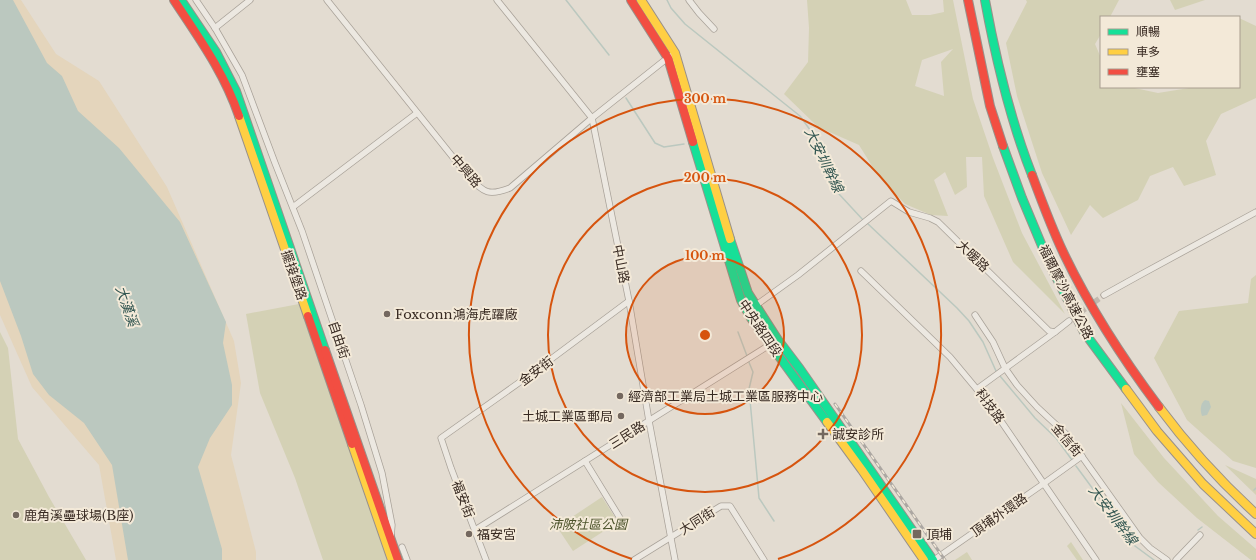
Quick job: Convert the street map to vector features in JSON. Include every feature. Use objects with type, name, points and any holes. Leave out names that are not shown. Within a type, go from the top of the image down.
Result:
[{"type":"main road","name":"擺接堡路","points":[[174,0],[213,58],[234,101],[392,560]]},
{"type":"main road","name":"擺接堡路","points":[[181,0],[216,52],[236,92],[398,560]]},
{"type":"main road","name":"中央路四段","points":[[631,0],[668,58],[736,287],[746,311],[862,470],[924,560]]},
{"type":"main road","name":"中央路四段","points":[[641,0],[675,53],[736,259],[748,293],[778,340],[934,560]]},
{"type":"main road","name":"福爾摩沙高速公路","points":[[968,0],[990,106],[1004,150],[1050,265],[1084,332],[1157,431],[1203,484],[1256,534]]},
{"type":"main road","name":"福爾摩沙高速公路","points":[[986,0],[993,47],[1018,135],[1038,195],[1068,263],[1104,328],[1136,377],[1178,432],[1217,477],[1256,514]]},
{"type":"street","name":"自由街","points":[[196,0],[215,28],[242,75],[293,207],[361,405],[382,473],[392,525],[391,540]]},
{"type":"street","points":[[215,28],[250,0]]},
{"type":"street","name":"中興路","points":[[327,0],[468,176],[482,190],[496,193],[510,188],[592,118],[675,53]]},
{"type":"street","name":"中山路","points":[[497,0],[592,118],[629,301],[649,421],[675,560]]},
{"type":"street","points":[[689,0],[714,29]]},
{"type":"street","points":[[293,207],[418,113]]},
{"type":"street","name":"大暖路","points":[[755,306],[891,202],[909,212],[938,222],[1041,324],[1049,331],[1055,332]]},
{"type":"street","points":[[1104,295],[1256,212]]},
{"type":"street","name":"科技路","points":[[861,271],[950,357],[977,388],[1096,560]]},
{"type":"street","name":"金安街","points":[[441,438],[527,377],[629,301]]},
{"type":"street","points":[[746,311],[755,306]]},
{"type":"street","name":"金信街","points":[[975,315],[992,342],[1005,368],[1017,385],[1037,407],[1066,434],[1140,538],[1166,560]]},
{"type":"street","points":[[977,388],[1069,321]]},
{"type":"street","name":"三民路","points":[[475,530],[778,340]]},
{"type":"street","name":"福安街","points":[[441,438],[486,560]]},
{"type":"street","name":"頂埔外環路","points":[[934,560],[1082,456]]},
{"type":"street","points":[[585,461],[623,523]]},
{"type":"street","name":"大同街","points":[[671,537],[721,506],[730,506],[764,560]]},
{"type":"street","points":[[1176,560],[1200,535]]},
{"type":"street","points":[[634,560],[671,537]]},
{"type":"street","points":[[402,547],[407,560]]},
{"type":"green space","points":[[807,0],[906,0],[912,15],[930,15],[944,12],[943,0],[953,0],[973,99],[993,158],[1022,233],[1065,314],[1013,262],[984,196],[982,157],[966,157],[967,187],[955,195],[945,172],[934,180],[948,216],[931,215],[905,204],[877,174],[859,145],[818,127],[784,94],[808,62],[809,28]],"holes":[[[953,49],[941,62],[944,96],[915,86],[922,60]]]},
{"type":"green space","points":[[1026,0],[1119,0],[1111,16],[1100,16],[1100,36],[1095,44],[1100,56],[1100,88],[1135,88],[1158,93],[1189,88],[1240,88],[1240,18],[1256,26],[1256,98],[1221,114],[1206,141],[1216,175],[1184,186],[1173,167],[1150,176],[1138,200],[1103,218],[1090,205],[1071,235],[1042,173],[1017,96],[1006,43],[1027,2]]},
{"type":"green space","points":[[1170,0],[1205,0],[1175,10]]},
{"type":"green space","points":[[1256,275],[1256,468],[1233,461],[1187,420],[1154,358],[1179,311],[1248,303],[1251,279]]},
{"type":"green space","points":[[299,304],[387,560],[323,560],[295,478],[260,393],[246,314]]},
{"type":"green space","points":[[0,332],[8,348],[18,439],[49,497],[86,560],[0,560]]},
{"type":"green space","points":[[1121,403],[1164,458],[1218,516],[1256,549],[1256,560],[1251,560],[1197,518],[1158,482],[1134,454]]},
{"type":"green space","points":[[1225,465],[1256,479],[1256,495]]},
{"type":"green space","name":"沛陂社區公園","points":[[602,497],[618,522],[573,551],[557,527]]},
{"type":"green space","points":[[1071,542],[1083,560],[1077,560],[1067,546]]},
{"type":"green space","points":[[967,552],[972,560],[955,560]]},
{"type":"sand","points":[[0,0],[21,0],[56,54],[99,81],[167,187],[234,341],[241,383],[231,455],[256,552],[256,560],[116,560],[99,465],[32,387],[0,315]]},
{"type":"water","name":"大漢溪","points":[[0,0],[13,0],[47,63],[62,76],[78,111],[119,148],[180,222],[226,322],[223,343],[232,385],[232,405],[210,438],[198,467],[222,549],[222,560],[128,560],[112,465],[84,423],[49,395],[33,374],[21,336],[0,281]]},
{"type":"water","points":[[1205,400],[1209,401],[1211,407],[1207,415],[1202,416],[1201,407]]},
{"type":"waterway","points":[[566,0],[609,55]]},
{"type":"waterway","name":"大安圳幹線","points":[[667,0],[671,8],[685,24],[800,116],[813,134],[823,153],[839,194],[864,221]]},
{"type":"waterway","points":[[626,98],[655,143],[664,147],[684,144]]},
{"type":"waterway","name":"大安圳幹線","points":[[867,223],[969,321],[983,342],[996,371]]},
{"type":"waterway","points":[[738,332],[747,356]]},
{"type":"waterway","points":[[748,360],[753,372],[749,389],[759,498],[774,521]]},
{"type":"waterway","name":"大安圳幹線","points":[[1000,376],[1035,418],[1056,438],[1072,460]]},
{"type":"waterway","name":"大安圳幹線","points":[[1076,466],[1135,546],[1154,560]]},
{"type":"waterway","points":[[1198,530],[1202,527]]},
{"type":"tunnel","points":[[1074,317],[1104,295]]},
{"type":"railway","points":[[835,404],[945,560]]},
{"type":"traffic: fast","points":[[181,0],[216,52],[236,91],[325,350]]},
{"type":"traffic: fast","points":[[985,0],[1004,89],[1032,175]]},
{"type":"traffic: fast","points":[[693,142],[741,300],[751,318],[827,422]]},
{"type":"traffic: fast","points":[[1003,146],[1022,198],[1050,265],[1084,332],[1126,389]]},
{"type":"traffic: fast","points":[[730,239],[748,293],[778,340],[800,369],[933,560]]},
{"type":"traffic: slow","points":[[641,0],[675,53],[730,239]]},
{"type":"traffic: slow","points":[[239,116],[308,316]]},
{"type":"traffic: slow","points":[[1126,389],[1157,431],[1203,484],[1256,534]]},
{"type":"traffic: slow","points":[[1159,407],[1181,436],[1205,463],[1256,514]]},
{"type":"traffic: slow","points":[[827,422],[924,560]]},
{"type":"traffic: slow","points":[[352,444],[392,560]]},
{"type":"traffic: jam","points":[[174,0],[202,42],[218,70],[239,116]]},
{"type":"traffic: jam","points":[[631,0],[668,58],[693,142]]},
{"type":"traffic: jam","points":[[968,0],[990,106],[1003,146]]},
{"type":"traffic: jam","points":[[1032,175],[1047,215],[1074,274],[1120,352],[1159,407]]},
{"type":"traffic: jam","points":[[308,316],[352,444]]},
{"type":"traffic: jam","points":[[325,350],[398,560]]},
{"type":"place","name":"Foxconn鴻海虎躍廠","points":[[387,314]]},
{"type":"place","name":"經濟部工業局土城工業區服務中心","points":[[620,396]]},
{"type":"place","name":"土城工業區郵局","points":[[621,416]]},
{"type":"place","name":"誠安診所","points":[[823,434]]},
{"type":"place","name":"鹿角溪壘球場(B座)","points":[[16,515]]},
{"type":"place","name":"福安宮","points":[[469,534]]},
{"type":"place","name":"頂埔","points":[[917,534]]}]
